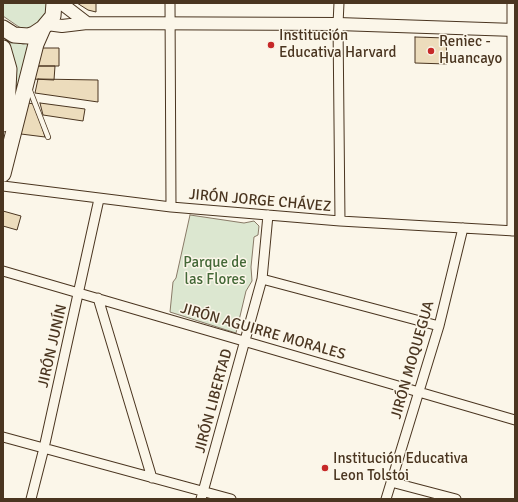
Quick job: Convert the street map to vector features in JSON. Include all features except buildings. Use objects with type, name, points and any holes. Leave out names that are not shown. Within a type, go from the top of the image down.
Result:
[{"type":"highway","points":[[3,174],[36,44],[45,26],[53,16],[54,3]]},
{"type":"highway","points":[[3,28],[14,35],[23,36],[34,34],[45,26]]},
{"type":"highway","points":[[3,48],[9,69],[6,91],[8,109],[3,124]]},
{"type":"street","points":[[60,3],[71,7],[87,22]]},
{"type":"street","points":[[170,3],[171,207]]},
{"type":"street","points":[[339,3],[340,221]]},
{"type":"street","points":[[512,3],[513,231]]},
{"type":"street","points":[[45,26],[62,26],[87,22],[170,24],[338,24],[513,30]]},
{"type":"street","points":[[6,91],[23,98]]},
{"type":"street","name":"JIRÓN JORGE CHÁVEZ","points":[[3,186],[171,207],[340,221],[513,231]]},
{"type":"street","name":"JIRÓN JUNÍN","points":[[30,499],[44,448],[80,293],[99,199]]},
{"type":"street","name":"JIRÓN LIBERTAD","points":[[202,495],[262,279],[268,215]]},
{"type":"street","name":"JIRÓN MOQUEGUA","points":[[386,499],[439,326],[463,228]]},
{"type":"street","name":"JIRÓN AGUIRRE MORALES","points":[[3,270],[515,420]]},
{"type":"street","points":[[262,279],[439,326]]},
{"type":"street","points":[[98,298],[152,478]]},
{"type":"street","points":[[3,436],[152,478],[202,495],[231,499]]},
{"type":"street","points":[[391,482],[456,499]]},
{"type":"lane","points":[[26,81],[48,137]]},
{"type":"green space","points":[[3,3],[46,3],[48,9],[44,19],[28,30],[19,27],[3,16]]},
{"type":"green space","points":[[5,39],[23,44],[33,42],[18,89],[15,89]]},
{"type":"green space","name":"Parque de las Flores","points":[[190,215],[244,223],[254,221],[259,226],[258,235],[254,237],[251,267],[252,281],[246,291],[236,333],[170,312],[173,282],[176,278]]},
{"type":"place","name":"Institución Educativa Harvard","points":[[271,45]]},
{"type":"place","name":"Reniec - Huancayo","points":[[431,51]]},
{"type":"place","name":"Institución Educativa Leon Tolstoi","points":[[325,468]]}]
